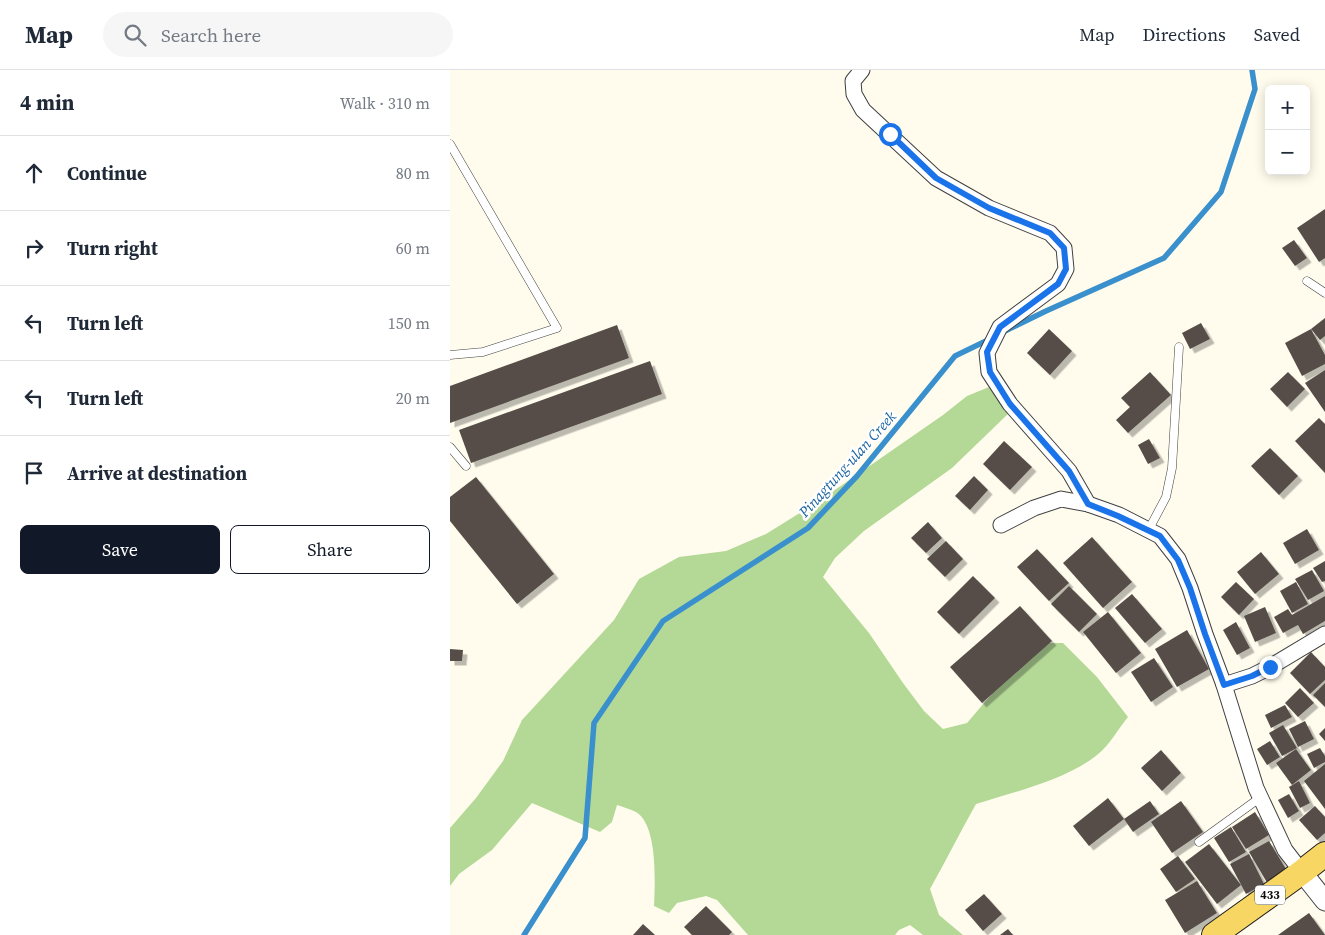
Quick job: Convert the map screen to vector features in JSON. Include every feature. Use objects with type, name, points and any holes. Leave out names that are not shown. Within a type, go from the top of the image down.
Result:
[{"type":"main road","name":"433","points":[[1220,933],[1325,854]]},
{"type":"street","points":[[862,70],[853,81],[854,94],[863,110],[936,178],[989,208],[1050,233],[1064,248],[1066,269],[1058,284],[1000,327],[987,352],[990,372],[1010,404],[1069,471],[1088,504]]},
{"type":"street","points":[[1001,525],[1034,508],[1061,499],[1088,504],[1160,536],[1178,560],[1190,588],[1260,797],[1285,850],[1325,901]]},
{"type":"street","points":[[1224,685],[1252,676],[1270,667],[1325,634]]},
{"type":"lane","points":[[450,144],[557,328],[483,352],[450,355]]},
{"type":"lane","points":[[1308,281],[1325,293]]},
{"type":"lane","points":[[1148,531],[1166,497],[1172,468],[1179,347]]},
{"type":"lane","points":[[450,447],[466,466]]},
{"type":"lane","points":[[1199,842],[1260,797]]},
{"type":"green space","points":[[989,387],[1009,413],[952,468],[864,531],[835,558],[823,577],[869,633],[924,711],[943,729],[967,723],[1026,654],[1047,643],[1063,643],[1097,677],[1128,717],[1106,747],[1084,764],[1070,772],[1039,784],[976,804],[930,889],[939,915],[963,935],[923,935],[910,925],[899,930],[895,935],[748,935],[717,900],[706,896],[677,903],[669,913],[654,906],[654,855],[648,829],[643,819],[636,812],[617,805],[612,822],[600,832],[532,803],[492,850],[459,874],[450,886],[450,828],[476,798],[503,761],[522,720],[614,620],[639,579],[679,557],[726,551],[766,534],[819,501],[943,415],[967,396]]},
{"type":"building","points":[[1325,209],[1325,258],[1319,262],[1297,228]]},
{"type":"building","points":[[1294,240],[1307,258],[1295,266],[1282,248]]},
{"type":"building","points":[[1325,318],[1325,336],[1320,340],[1311,329]]},
{"type":"building","points":[[1201,323],[1210,339],[1190,349],[1182,333]]},
{"type":"building","points":[[617,325],[629,358],[450,423],[450,386]]},
{"type":"building","points":[[1049,329],[1072,351],[1050,375],[1027,353]]},
{"type":"building","points":[[1311,329],[1325,355],[1325,364],[1302,376],[1285,343]]},
{"type":"building","points":[[650,361],[662,394],[471,463],[459,430]]},
{"type":"building","points":[[1325,370],[1325,412],[1305,383]]},
{"type":"building","points":[[1150,372],[1171,395],[1128,433],[1116,420],[1130,407],[1121,398]]},
{"type":"building","points":[[1288,372],[1305,389],[1287,407],[1270,389]]},
{"type":"building","points":[[1319,418],[1325,424],[1325,473],[1295,441]]},
{"type":"building","points":[[1149,439],[1160,458],[1148,464],[1138,445]]},
{"type":"building","points":[[1004,441],[1032,467],[1010,490],[983,464]]},
{"type":"building","points":[[1270,448],[1298,476],[1279,495],[1251,466]]},
{"type":"building","points":[[974,476],[988,490],[970,510],[955,496]]},
{"type":"building","points":[[476,477],[554,574],[517,604],[450,521],[450,497]]},
{"type":"building","points":[[928,522],[942,538],[926,553],[911,538]]},
{"type":"building","points":[[1307,529],[1319,550],[1295,564],[1283,543]]},
{"type":"building","points":[[1092,537],[1132,582],[1103,608],[1063,563]]},
{"type":"building","points":[[946,541],[963,559],[945,577],[927,559]]},
{"type":"building","points":[[1037,549],[1069,583],[1049,601],[1017,567]]},
{"type":"building","points":[[1261,552],[1279,574],[1255,594],[1237,572]]},
{"type":"building","points":[[1325,561],[1325,581],[1322,582],[1313,568]]},
{"type":"building","points":[[1312,570],[1324,591],[1308,600],[1295,579]]},
{"type":"building","points":[[973,576],[995,598],[959,634],[937,612]]},
{"type":"building","points":[[1236,582],[1254,599],[1239,615],[1221,597]]},
{"type":"building","points":[[1296,582],[1308,604],[1292,613],[1280,591]]},
{"type":"building","points":[[1069,586],[1097,614],[1079,632],[1051,604]]},
{"type":"building","points":[[1132,594],[1162,629],[1145,643],[1115,608]]},
{"type":"building","points":[[1325,596],[1325,621],[1303,634],[1298,625],[1283,633],[1274,617],[1288,609],[1292,615]]},
{"type":"building","points":[[1020,606],[1052,641],[982,703],[950,667]]},
{"type":"building","points":[[1265,607],[1276,633],[1255,642],[1244,616]]},
{"type":"building","points":[[1108,612],[1141,653],[1116,673],[1083,632]]},
{"type":"building","points":[[1236,622],[1250,648],[1237,655],[1223,630]]},
{"type":"building","points":[[1187,630],[1209,669],[1177,687],[1155,649]]},
{"type":"building","points":[[450,649],[463,650],[462,661],[450,661]]},
{"type":"building","points":[[1311,652],[1325,667],[1325,680],[1310,694],[1290,673]]},
{"type":"building","points":[[1154,658],[1173,687],[1151,702],[1131,672]]},
{"type":"building","points":[[1325,683],[1325,707],[1313,695]]},
{"type":"building","points":[[1300,688],[1314,703],[1298,717],[1285,703]]},
{"type":"building","points":[[1285,705],[1292,717],[1271,728],[1265,715]]},
{"type":"building","points":[[1305,721],[1314,739],[1298,747],[1289,729]]},
{"type":"building","points":[[1283,725],[1297,748],[1282,756],[1269,733]]},
{"type":"building","points":[[1325,728],[1325,741],[1319,734]]},
{"type":"building","points":[[1270,741],[1280,757],[1267,765],[1257,749]]},
{"type":"building","points":[[1320,748],[1325,756],[1325,762],[1314,768],[1307,754]]},
{"type":"building","points":[[1296,749],[1311,770],[1292,785],[1276,763]]},
{"type":"building","points":[[1161,750],[1181,773],[1162,791],[1141,768]]},
{"type":"building","points":[[1325,764],[1325,809],[1304,781]]},
{"type":"building","points":[[1299,781],[1310,803],[1300,808],[1289,787]]},
{"type":"building","points":[[1289,794],[1299,811],[1288,818],[1278,800]]},
{"type":"building","points":[[1108,798],[1124,819],[1089,846],[1073,826]]},
{"type":"building","points":[[1150,801],[1159,814],[1133,832],[1124,819]]},
{"type":"building","points":[[1181,801],[1203,832],[1172,853],[1151,822]]},
{"type":"building","points":[[1315,806],[1325,817],[1325,833],[1317,840],[1299,820]]},
{"type":"building","points":[[1255,812],[1269,835],[1246,849],[1232,827]]},
{"type":"building","points":[[1231,827],[1246,852],[1229,862],[1214,838]]},
{"type":"building","points":[[1269,841],[1289,874],[1269,886],[1249,852]]},
{"type":"building","points":[[1209,844],[1241,885],[1217,904],[1185,862]]},
{"type":"building","points":[[1249,854],[1264,884],[1246,894],[1230,864]]},
{"type":"building","points":[[1178,856],[1195,879],[1176,892],[1160,869]]},
{"type":"building","points":[[1197,881],[1217,913],[1185,933],[1165,900]]},
{"type":"building","points":[[984,894],[1002,914],[983,931],[965,910]]},
{"type":"building","points":[[706,906],[732,932],[729,935],[692,935],[684,927]]},
{"type":"building","points":[[1309,913],[1325,935],[1278,935]]},
{"type":"building","points":[[643,924],[655,935],[633,935]]},
{"type":"building","points":[[1008,929],[1013,935],[1000,935]]},
{"type":"waterway","name":"Pinagtung-ulan Creek","points":[[1005,331],[1164,258],[1221,192],[1255,89],[1252,70]]},
{"type":"waterway","name":"Pinagtung-ulan Creek","points":[[524,935],[585,838],[594,723],[663,621],[808,528],[857,476],[955,356],[990,339]]},
{"type":"route","points":[[890,134],[936,178],[989,208],[1050,233],[1064,248],[1066,269],[1058,284],[1000,327],[987,352],[990,372],[1010,404],[1069,471],[1088,504],[1160,536],[1178,560],[1190,588],[1224,685],[1252,676],[1270,667]]}]
